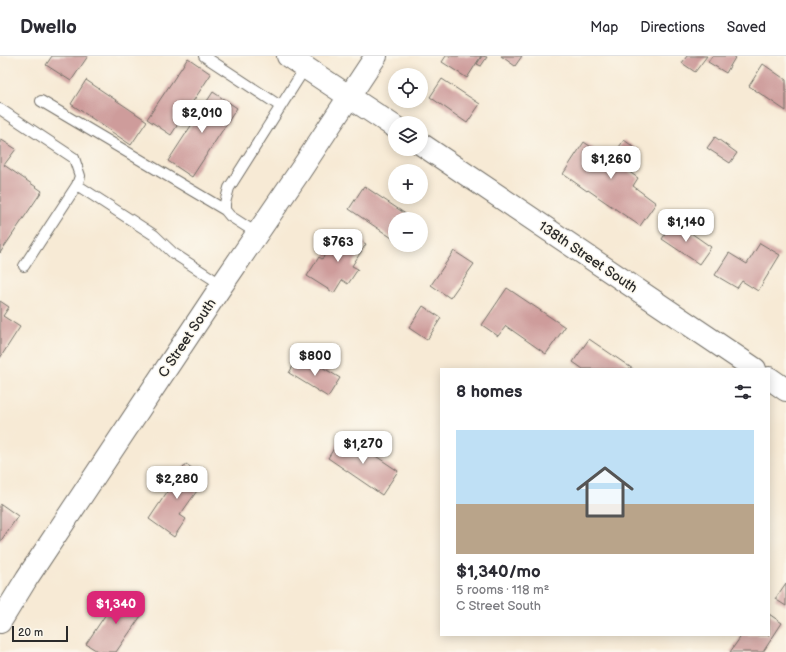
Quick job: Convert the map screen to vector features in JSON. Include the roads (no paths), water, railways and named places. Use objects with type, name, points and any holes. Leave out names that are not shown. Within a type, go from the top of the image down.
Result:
[{"type":"street","name":"C Street South","points":[[0,622],[27,578],[222,284],[258,234],[376,56]]},
{"type":"street","points":[[296,62],[388,121]]},
{"type":"street","name":"138th Street South","points":[[428,149],[754,368]]},
{"type":"street","points":[[770,379],[786,390]]},
{"type":"lane","points":[[204,56],[280,106]]},
{"type":"lane","points":[[225,210],[225,203],[229,188],[280,106],[296,62]]},
{"type":"lane","points":[[41,102],[225,210],[230,216],[258,234]]},
{"type":"lane","points":[[0,109],[74,158],[80,176],[77,186],[24,266]]},
{"type":"lane","points":[[77,186],[154,235],[173,254],[222,284]]}]
